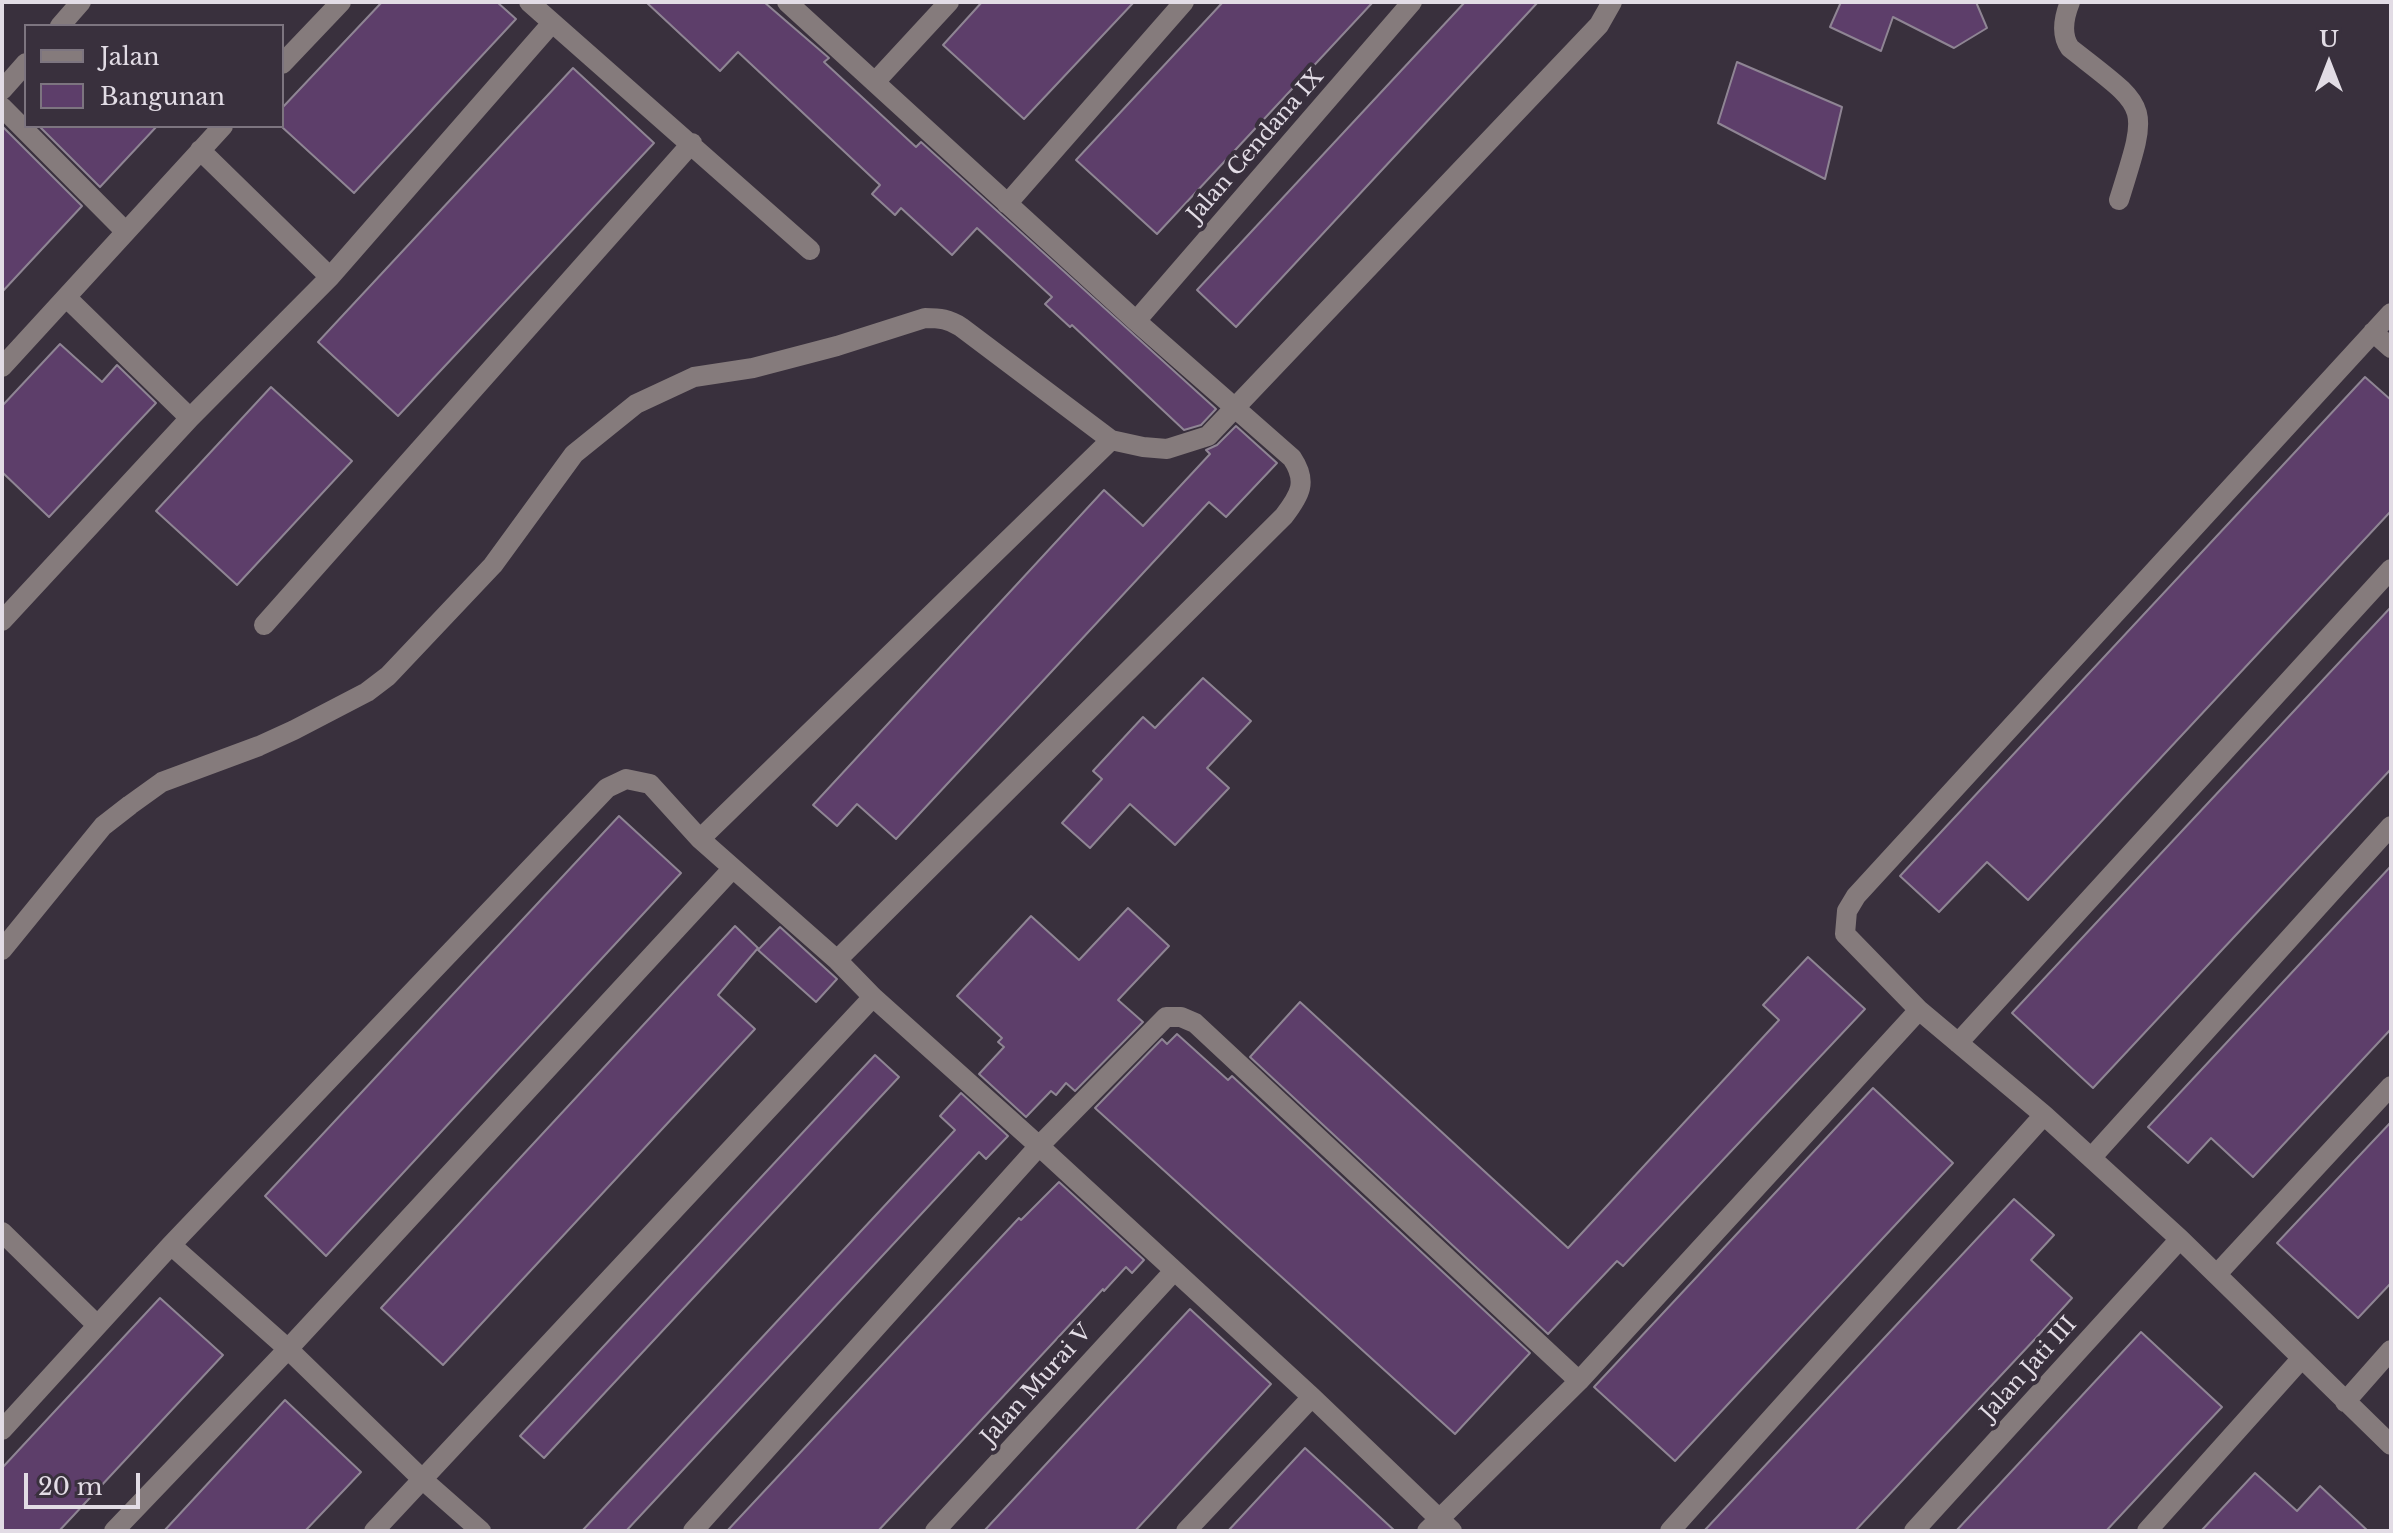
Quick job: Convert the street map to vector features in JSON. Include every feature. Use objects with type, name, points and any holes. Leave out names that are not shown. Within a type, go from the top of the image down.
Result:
[{"type":"street","points":[[62,24],[81,2]]},
{"type":"street","points":[[284,62],[341,2]]},
{"type":"street","points":[[529,2],[810,250]]},
{"type":"street","points":[[787,2],[1136,321],[1292,458],[1300,474],[1298,498],[1284,516],[837,960]]},
{"type":"street","points":[[875,82],[949,2]]},
{"type":"street","points":[[1007,204],[1184,2]]},
{"type":"street","name":"Jalan Cendana IX","points":[[1136,321],[1412,2]]},
{"type":"street","points":[[2,950],[103,826],[162,782],[294,730],[367,692],[388,676],[493,565],[574,454],[636,404],[675,385],[717,372],[753,368],[837,346],[925,318],[937,318],[950,320],[961,327],[1111,440],[1167,449],[1208,436],[1599,25],[1612,2]]},
{"type":"street","points":[[2070,2],[2064,32],[2070,48],[2127,93],[2135,103],[2140,120],[2138,139],[2119,200]]},
{"type":"street","points":[[2,621],[190,418],[330,277],[552,23]]},
{"type":"street","points":[[2,90],[24,65]]},
{"type":"street","points":[[2,107],[126,232]]},
{"type":"street","points":[[2,367],[221,128]]},
{"type":"street","points":[[264,625],[692,143]]},
{"type":"street","points":[[200,150],[330,277]]},
{"type":"street","points":[[67,298],[190,418]]},
{"type":"street","points":[[2391,313],[1856,896],[1847,911],[1845,934],[1919,1010],[2044,1115],[2180,1239],[2391,1445]]},
{"type":"street","points":[[2373,332],[2391,348]]},
{"type":"street","points":[[700,839],[1111,440]]},
{"type":"street","points":[[1958,1043],[2391,569]]},
{"type":"street","points":[[2,1430],[171,1245],[607,788],[626,779],[650,784],[700,839],[837,960],[873,997],[1312,1397],[1439,1527],[1579,1381],[1919,1010]]},
{"type":"street","points":[[2091,1158],[2391,826]]},
{"type":"street","points":[[114,1531],[288,1349],[733,868]]},
{"type":"street","points":[[374,1531],[873,997]]},
{"type":"street","points":[[693,1531],[1039,1146],[1166,1017],[1188,1019],[1579,1381]]},
{"type":"street","points":[[2217,1274],[2391,1086]]},
{"type":"street","points":[[1670,1531],[2044,1115]]},
{"type":"street","points":[[2,1232],[97,1325]]},
{"type":"street","name":"Jalan Jati III","points":[[1914,1531],[2180,1239]]},
{"type":"street","points":[[171,1245],[288,1349],[422,1479],[481,1531]]},
{"type":"street","name":"Jalan Murai V","points":[[935,1531],[1174,1271]]},
{"type":"street","points":[[2345,1402],[2391,1350]]},
{"type":"street","points":[[2147,1531],[2302,1358]]},
{"type":"street","points":[[1186,1531],[1312,1397]]},
{"type":"building","points":[[382,2],[497,2],[516,19],[354,193],[283,128],[284,106]]},
{"type":"building","points":[[646,2],[764,2],[829,58],[824,62],[916,147],[921,142],[1216,409],[1201,425],[1184,430],[1072,325],[1070,327],[1045,304],[1052,297],[977,228],[952,255],[901,208],[895,215],[872,194],[880,185],[738,52],[720,71]]},
{"type":"building","points":[[982,2],[1134,2],[1024,119],[943,45]]},
{"type":"building","points":[[1223,2],[1373,2],[1157,234],[1076,160]]},
{"type":"building","points":[[1465,2],[1538,2],[1236,327],[1197,290]]},
{"type":"building","points":[[1841,2],[1976,2],[1987,28],[1954,48],[1893,17],[1881,51],[1830,27]]},
{"type":"building","points":[[1737,62],[1842,107],[1825,179],[1718,123]]},
{"type":"building","points":[[573,68],[654,143],[398,416],[318,342]]},
{"type":"building","points":[[2,126],[82,206],[2,292]]},
{"type":"building","points":[[41,128],[155,128],[100,187]]},
{"type":"building","points":[[60,344],[102,382],[117,365],[156,403],[49,517],[2,472],[2,406]]},
{"type":"building","points":[[2365,377],[2391,400],[2391,511],[2028,900],[1987,862],[1939,912],[1900,876]]},
{"type":"building","points":[[271,387],[352,461],[237,585],[156,511]]},
{"type":"building","points":[[1236,426],[1277,463],[1226,517],[1209,502],[896,839],[857,804],[837,826],[813,805],[1104,490],[1143,526],[1210,454],[1206,450],[1217,445]]},
{"type":"building","points":[[2391,607],[2391,769],[2093,1088],[2012,1013]]},
{"type":"building","points":[[1203,678],[1251,721],[1207,768],[1229,788],[1175,845],[1130,804],[1090,848],[1062,823],[1102,779],[1093,771],[1143,717],[1155,728]]},
{"type":"building","points":[[619,816],[681,873],[326,1256],[265,1196]]},
{"type":"building","points":[[2391,866],[2391,1029],[2253,1177],[2211,1138],[2188,1163],[2148,1127]]},
{"type":"building","points":[[1128,908],[1169,946],[1118,1000],[1143,1022],[1075,1091],[1066,1083],[1056,1095],[1051,1091],[1026,1117],[979,1074],[1004,1047],[998,1042],[1002,1038],[957,996],[1031,916],[1079,960]]},
{"type":"building","points":[[735,926],[758,948],[718,995],[755,1029],[443,1365],[381,1308]]},
{"type":"building","points":[[780,927],[837,979],[816,1002],[758,950]]},
{"type":"building","points":[[1808,957],[1865,1009],[1623,1266],[1617,1261],[1548,1334],[1250,1057],[1300,1002],[1568,1248],[1779,1020],[1763,1005]]},
{"type":"building","points":[[1177,1034],[1228,1080],[1232,1076],[1530,1353],[1455,1434],[1095,1108],[1162,1039],[1167,1044]]},
{"type":"building","points":[[875,1055],[899,1077],[544,1458],[520,1436]]},
{"type":"building","points":[[1873,1088],[1953,1163],[1675,1461],[1594,1387]]},
{"type":"building","points":[[961,1093],[1008,1136],[986,1159],[979,1152],[626,1531],[582,1531],[955,1130],[940,1116]]},
{"type":"building","points":[[2391,1122],[2391,1283],[2358,1318],[2277,1243]]},
{"type":"building","points":[[1059,1182],[1144,1260],[1132,1273],[1126,1267],[1103,1289],[878,1531],[727,1531],[1019,1218],[1021,1220]]},
{"type":"building","points":[[2014,1199],[2054,1235],[2031,1260],[2072,1298],[2035,1339],[1855,1531],[1704,1531]]},
{"type":"building","points":[[160,1298],[223,1355],[59,1531],[2,1531],[2,1468]]},
{"type":"building","points":[[1190,1309],[1271,1384],[1135,1531],[984,1531]]},
{"type":"building","points":[[2141,1332],[2222,1407],[2106,1531],[1956,1531]]},
{"type":"building","points":[[285,1400],[361,1472],[305,1531],[164,1531]]},
{"type":"building","points":[[1305,1448],[1355,1494],[1395,1531],[1228,1531]]},
{"type":"building","points":[[2255,1473],[2297,1511],[2320,1486],[2368,1531],[2201,1531]]}]
